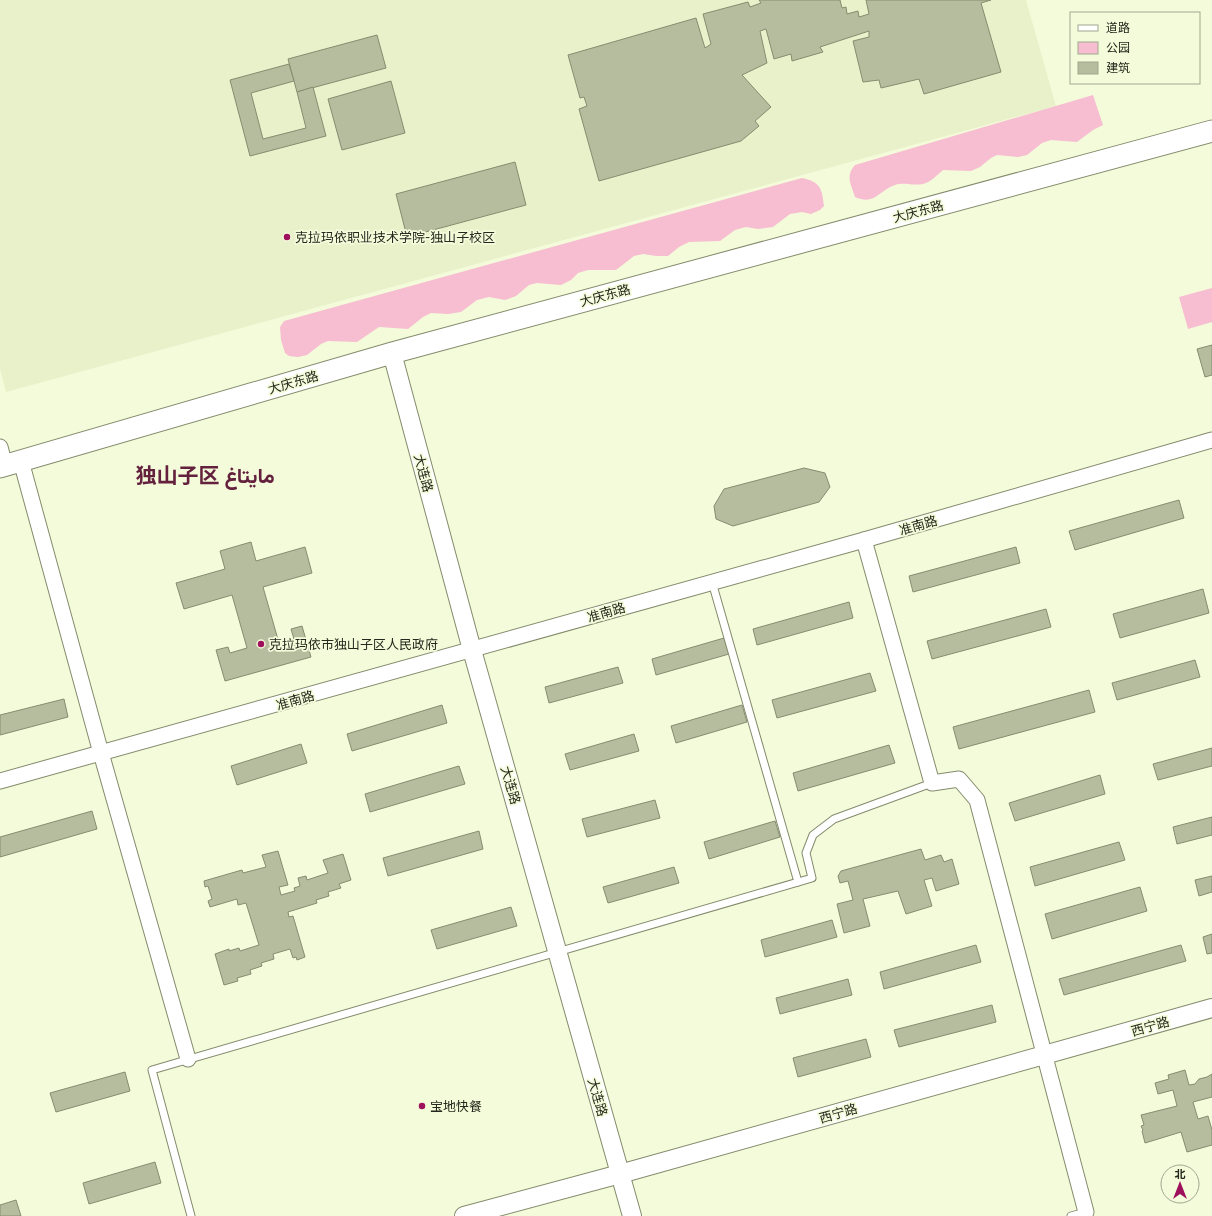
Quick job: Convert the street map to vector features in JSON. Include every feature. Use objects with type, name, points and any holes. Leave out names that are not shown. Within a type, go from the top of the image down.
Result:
[{"type":"main road","name":"大庆东路","points":[[6,460],[392,353],[1212,131]]},
{"type":"street","name":"大连路","points":[[392,353],[472,650],[632,1216]]},
{"type":"street","name":"准南路","points":[[0,781],[864,540],[1212,440]]},
{"type":"street","points":[[6,460],[101,753],[188,1059]]},
{"type":"street","points":[[864,540],[932,783],[959,779],[977,800],[1086,1212]]},
{"type":"street","name":"西宁路","points":[[464,1216],[620,1174],[1212,1008]]},
{"type":"lane","points":[[712,582],[798,882]]},
{"type":"lane","points":[[190,1216],[152,1070],[812,878],[806,853],[813,835],[834,819],[932,783]]},
{"type":"lane","points":[[1071,1216],[1086,1212]]},
{"type":"shaded area","name":"克拉玛依职业技术学院-独山子校区","points":[[0,0],[1026,0],[1056,106],[6,392],[0,369]]},
{"type":"green space","points":[[1093,95],[1103,125],[1093,130],[1077,142],[1051,140],[1042,143],[1027,155],[1018,157],[997,155],[980,167],[971,171],[943,170],[931,180],[923,184],[895,185],[867,200],[855,197],[850,180],[850,173],[855,165]]},
{"type":"green space","points":[[802,178],[817,184],[821,191],[824,206],[820,210],[811,214],[802,212],[790,214],[773,227],[758,229],[746,227],[735,230],[720,241],[689,242],[679,247],[668,256],[643,254],[634,256],[616,270],[588,270],[578,273],[571,280],[561,285],[537,283],[529,285],[516,296],[505,300],[489,297],[477,300],[461,312],[448,314],[431,313],[423,317],[408,329],[379,327],[357,342],[328,341],[321,344],[307,355],[298,357],[289,356],[285,353],[281,340],[280,327],[284,321]]},
{"type":"green space","points":[[1212,288],[1212,322],[1188,329],[1179,297]]},
{"type":"building","points":[[759,0],[840,0],[842,8],[846,7],[847,14],[858,11],[859,17],[869,14],[866,0],[991,0],[981,3],[1001,72],[924,94],[919,79],[881,88],[879,80],[863,82],[853,41],[869,37],[869,31],[820,47],[823,52],[792,61],[791,54],[774,59],[766,29],[760,31],[767,63],[742,75],[771,107],[755,121],[759,126],[741,141],[599,181],[579,109],[587,106],[584,97],[580,98],[568,55],[696,18],[705,48],[711,44],[703,14],[748,2],[750,7],[761,3]]},
{"type":"building","points":[[377,35],[386,68],[297,92],[288,59]]},
{"type":"building","points":[[289,64],[294,81],[251,93],[263,139],[306,128],[297,92],[313,87],[326,136],[250,156],[230,80]]},
{"type":"building","points":[[391,81],[405,133],[342,150],[328,99]]},
{"type":"building","points":[[515,162],[526,205],[407,237],[396,194]]},
{"type":"building","points":[[1212,345],[1212,375],[1205,377],[1197,349]]},
{"type":"building","points":[[804,468],[825,473],[830,487],[819,502],[733,526],[716,519],[714,506],[724,489]]},
{"type":"building","points":[[1179,500],[1184,518],[1075,550],[1069,531]]},
{"type":"building","points":[[251,542],[256,561],[305,547],[312,573],[263,587],[279,643],[294,639],[291,629],[302,626],[311,657],[225,681],[216,650],[228,647],[230,653],[247,648],[232,595],[184,609],[176,583],[225,569],[220,551]]},
{"type":"building","points":[[1016,547],[1020,563],[913,592],[909,576]]},
{"type":"building","points":[[1203,589],[1209,613],[1120,638],[1113,614]]},
{"type":"building","points":[[849,602],[853,618],[757,645],[753,629]]},
{"type":"building","points":[[1046,609],[1051,627],[932,659],[927,641]]},
{"type":"building","points":[[724,638],[729,654],[656,675],[652,659]]},
{"type":"building","points":[[1195,660],[1200,677],[1117,700],[1112,683]]},
{"type":"building","points":[[618,667],[623,683],[549,703],[545,687]]},
{"type":"building","points":[[870,673],[876,691],[777,718],[772,700]]},
{"type":"building","points":[[1089,690],[1095,712],[959,749],[953,727]]},
{"type":"building","points":[[64,699],[68,717],[0,735],[0,715]]},
{"type":"building","points":[[442,705],[447,723],[352,751],[347,734]]},
{"type":"building","points":[[742,705],[747,722],[676,743],[671,726]]},
{"type":"building","points":[[634,734],[639,751],[570,770],[565,754]]},
{"type":"building","points":[[301,744],[307,763],[237,785],[231,766]]},
{"type":"building","points":[[889,745],[895,763],[798,791],[793,773]]},
{"type":"building","points":[[1212,748],[1212,766],[1158,780],[1153,764]]},
{"type":"building","points":[[459,766],[465,784],[370,812],[365,794]]},
{"type":"building","points":[[1100,775],[1105,794],[1015,821],[1009,803]]},
{"type":"building","points":[[655,800],[660,818],[587,837],[582,819]]},
{"type":"building","points":[[92,811],[97,829],[0,857],[0,837]]},
{"type":"building","points":[[1212,817],[1212,835],[1177,844],[1173,827]]},
{"type":"building","points":[[775,821],[780,837],[709,859],[704,842]]},
{"type":"building","points":[[479,831],[483,849],[388,876],[383,858]]},
{"type":"building","points":[[1119,842],[1125,860],[1035,886],[1030,867]]},
{"type":"building","points":[[921,849],[925,860],[941,855],[944,862],[952,859],[959,884],[936,891],[932,878],[924,880],[932,906],[906,914],[898,891],[863,899],[870,926],[844,933],[837,904],[853,900],[848,881],[840,883],[838,876],[841,871]]},
{"type":"building","points":[[278,851],[288,885],[279,887],[281,895],[295,891],[294,888],[300,886],[298,878],[306,876],[307,880],[328,873],[323,860],[343,854],[351,880],[339,884],[341,888],[328,892],[329,896],[316,900],[317,903],[288,912],[289,917],[293,916],[305,957],[297,960],[296,957],[293,958],[290,949],[273,954],[274,959],[261,963],[262,966],[250,970],[251,974],[237,978],[238,981],[224,985],[215,954],[229,949],[229,951],[239,948],[240,951],[259,945],[246,903],[238,905],[237,899],[210,907],[208,901],[212,899],[208,886],[205,887],[204,881],[242,870],[243,873],[266,867],[262,855]]},
{"type":"building","points":[[674,867],[679,883],[608,903],[603,887]]},
{"type":"building","points":[[1212,876],[1212,892],[1199,896],[1195,880]]},
{"type":"building","points":[[1140,887],[1147,911],[1052,939],[1045,914]]},
{"type":"building","points":[[511,907],[517,926],[437,949],[431,930]]},
{"type":"building","points":[[832,920],[837,937],[765,957],[761,940]]},
{"type":"building","points":[[1212,934],[1212,953],[1207,954],[1203,937]]},
{"type":"building","points":[[976,945],[981,962],[884,989],[880,972]]},
{"type":"building","points":[[1181,945],[1186,961],[1064,995],[1059,979]]},
{"type":"building","points":[[848,979],[852,995],[780,1014],[776,998]]},
{"type":"building","points":[[992,1005],[996,1022],[899,1047],[894,1030]]},
{"type":"building","points":[[866,1039],[871,1057],[798,1077],[793,1058]]},
{"type":"building","points":[[1185,1070],[1189,1085],[1195,1084],[1199,1079],[1212,1074],[1212,1097],[1193,1102],[1198,1119],[1208,1116],[1212,1130],[1212,1145],[1187,1152],[1181,1132],[1145,1143],[1141,1126],[1144,1125],[1141,1115],[1177,1106],[1173,1090],[1158,1094],[1155,1083],[1169,1079],[1168,1075]]},
{"type":"building","points":[[125,1072],[130,1091],[56,1112],[50,1093]]},
{"type":"building","points":[[155,1162],[161,1183],[89,1204],[83,1183]]},
{"type":"building","points":[[16,1200],[21,1216],[0,1216],[0,1205]]},
{"type":"place","name":"克拉玛依职业技术学院-独山子校区","points":[[287,237]]},
{"type":"place","name":"克拉玛依市独山子区人民政府","points":[[261,644]]},
{"type":"place","name":"宝地快餐","points":[[422,1106]]},
{"type":"district","name":"独山子区 مايتاغ","points":[[205,476]]}]
